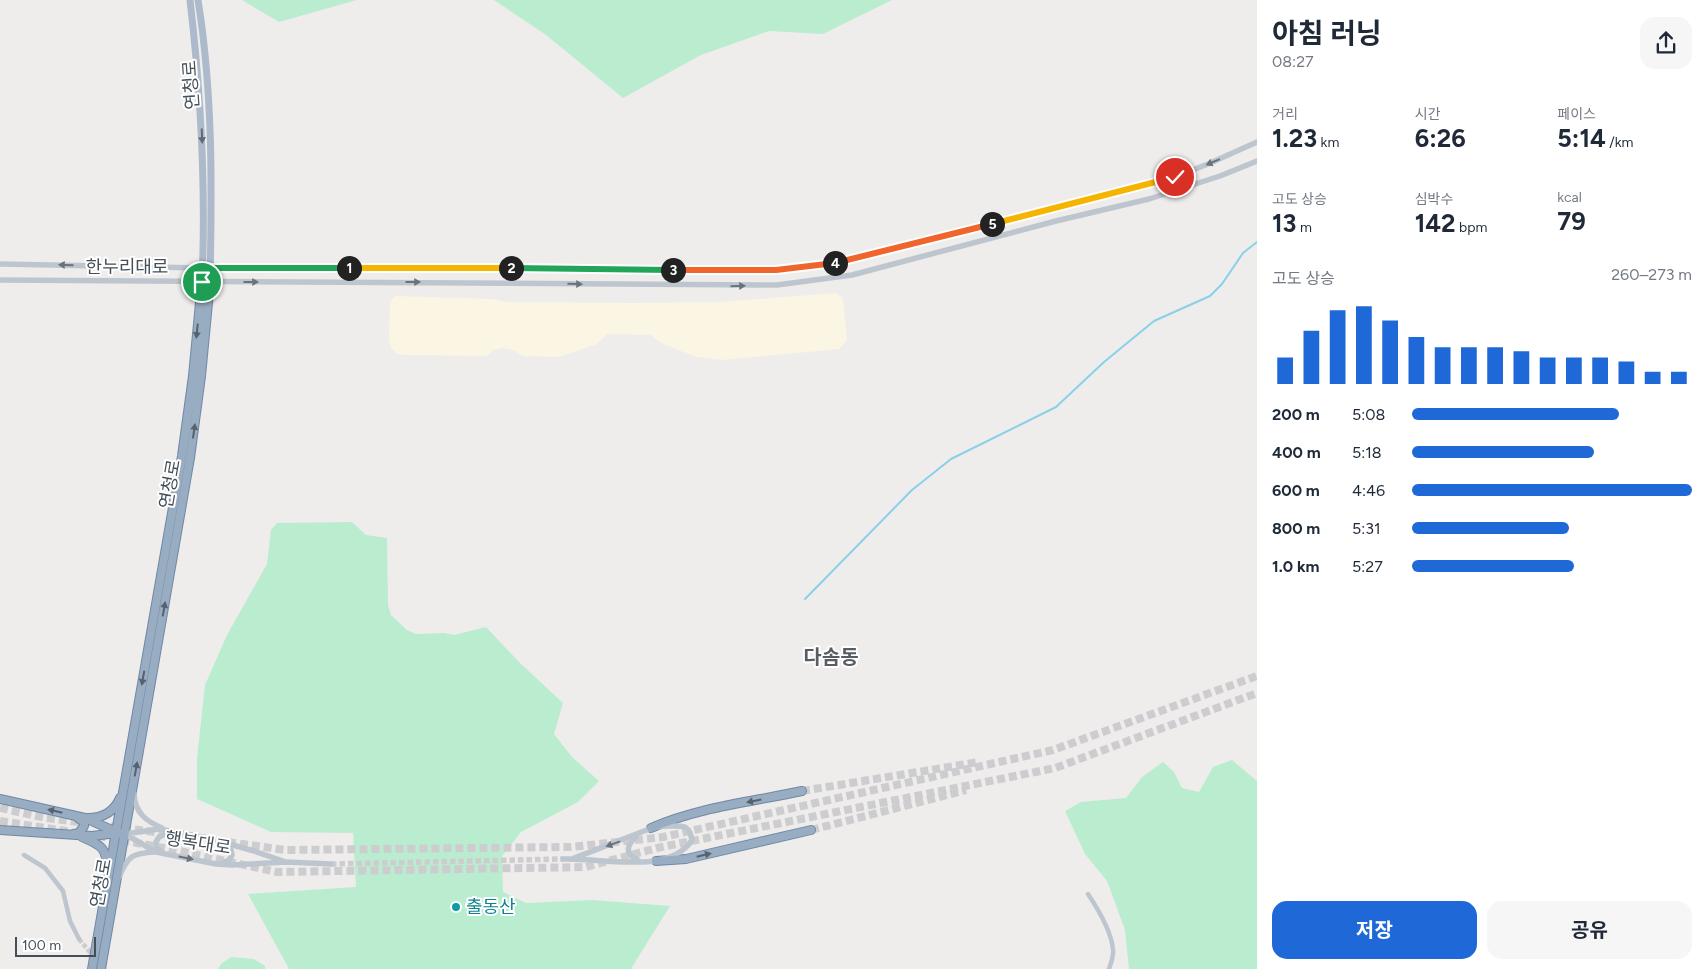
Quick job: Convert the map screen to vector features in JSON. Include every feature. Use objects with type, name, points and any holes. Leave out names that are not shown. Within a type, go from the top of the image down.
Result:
[{"type":"highway","name":"연청로","points":[[101,969],[116,883],[118,851],[182,456],[206,282]]},
{"type":"highway","points":[[85,818],[104,816],[114,808],[129,785]]},
{"type":"highway","points":[[652,828],[672,819],[706,809],[802,791]]},
{"type":"highway","points":[[0,799],[85,818],[121,834]]},
{"type":"highway","points":[[69,835],[79,833],[84,826],[81,819],[71,815]]},
{"type":"highway","points":[[0,830],[78,836],[121,834]]},
{"type":"highway","points":[[656,861],[686,859],[811,830]]},
{"type":"highway","points":[[78,836],[96,844],[106,854],[109,878]]},
{"type":"highway","name":"연청로","points":[[92,969],[109,878],[118,851]]},
{"type":"main road","name":"연청로","points":[[190,0],[202,118],[208,220]]},
{"type":"main road","name":"연청로","points":[[198,0],[202,30],[212,173],[207,234],[206,282]]},
{"type":"street","name":"한누리대로","points":[[0,264],[206,268],[464,268],[721,271],[776,270],[820,266],[849,261],[1167,179],[1208,164],[1257,142]]},
{"type":"street","name":"한누리대로","points":[[0,280],[777,285],[860,273],[1056,221],[1149,199],[1220,176],[1257,160]]},
{"type":"street","points":[[129,785],[134,802],[143,817],[171,832]]},
{"type":"street","points":[[563,859],[656,861],[688,847],[692,840],[690,832],[680,826],[652,828],[574,858]]},
{"type":"street","name":"행복대로","points":[[121,834],[159,829],[222,842],[286,862]]},
{"type":"street","points":[[165,854],[158,850],[156,842],[163,834],[171,832]]},
{"type":"street","name":"행복대로","points":[[121,834],[156,852],[216,864],[286,862],[331,864]]},
{"type":"street","points":[[639,834],[630,843],[628,849],[630,854],[641,861]]},
{"type":"street","points":[[216,864],[225,863],[230,860],[232,855],[232,850],[229,846],[222,842]]},
{"type":"street","points":[[116,883],[129,858],[137,853],[156,852]]},
{"type":"street","points":[[24,855],[45,868],[59,885],[63,891],[70,921],[80,939]]},
{"type":"street","points":[[1088,894],[1105,925],[1113,950],[1109,969]]},
{"type":"shaded area","points":[[836,293],[843,298],[847,340],[839,349],[721,360],[696,357],[659,342],[651,335],[607,334],[597,344],[559,357],[523,356],[513,350],[503,348],[494,350],[486,356],[405,355],[397,354],[391,348],[389,339],[390,302],[395,296],[492,299],[507,302],[634,303],[719,302]]},
{"type":"green space","points":[[242,0],[357,0],[279,22]]},
{"type":"green space","points":[[494,0],[892,0],[823,34],[769,31],[701,55],[623,98],[546,35]]},
{"type":"green space","points":[[352,522],[366,535],[387,538],[388,605],[391,615],[407,630],[416,634],[444,633],[454,635],[486,627],[519,662],[563,703],[554,734],[572,757],[599,781],[578,802],[521,832],[502,856],[503,892],[526,903],[592,900],[670,906],[632,967],[633,969],[289,969],[248,894],[356,887],[353,833],[271,832],[197,799],[197,758],[205,685],[227,635],[267,564],[271,530],[277,523]]},
{"type":"green space","points":[[1232,760],[1257,781],[1257,969],[1129,969],[1125,930],[1107,881],[1085,854],[1065,811],[1081,802],[1126,798],[1142,777],[1163,762],[1174,772],[1182,788],[1199,792],[1213,767]]},
{"type":"green space","points":[[231,957],[254,959],[265,966],[265,969],[218,969],[221,964]]},
{"type":"waterway","points":[[805,599],[912,490],[951,459],[1056,407],[1104,362],[1154,321],[1210,296],[1222,284],[1243,253],[1257,242]]},
{"type":"tunnel","points":[[228,842],[285,850],[571,847],[663,837],[1053,750],[1257,676]]},
{"type":"tunnel","points":[[98,836],[277,872],[586,867],[657,848],[1055,768],[1257,693]]},
{"type":"tunnel","points":[[802,791],[979,762]]},
{"type":"tunnel","points":[[811,830],[966,790]]},
{"type":"tunnel","points":[[0,808],[46,818],[87,823]]},
{"type":"tunnel","points":[[0,821],[72,832]]},
{"type":"tunnel","points":[[111,826],[189,837]]},
{"type":"tunnel","points":[[331,864],[563,859]]},
{"type":"tunnel","points":[[79,939],[94,957]]},
{"type":"place","name":"출동산","points":[[456,907]]},
{"type":"district","name":"다솜동","points":[[831,657]]},
{"type":"route","points":[[202,282],[210,282],[210,268],[721,271],[776,270],[820,266],[849,261],[1052,207],[1175,177]]}]
